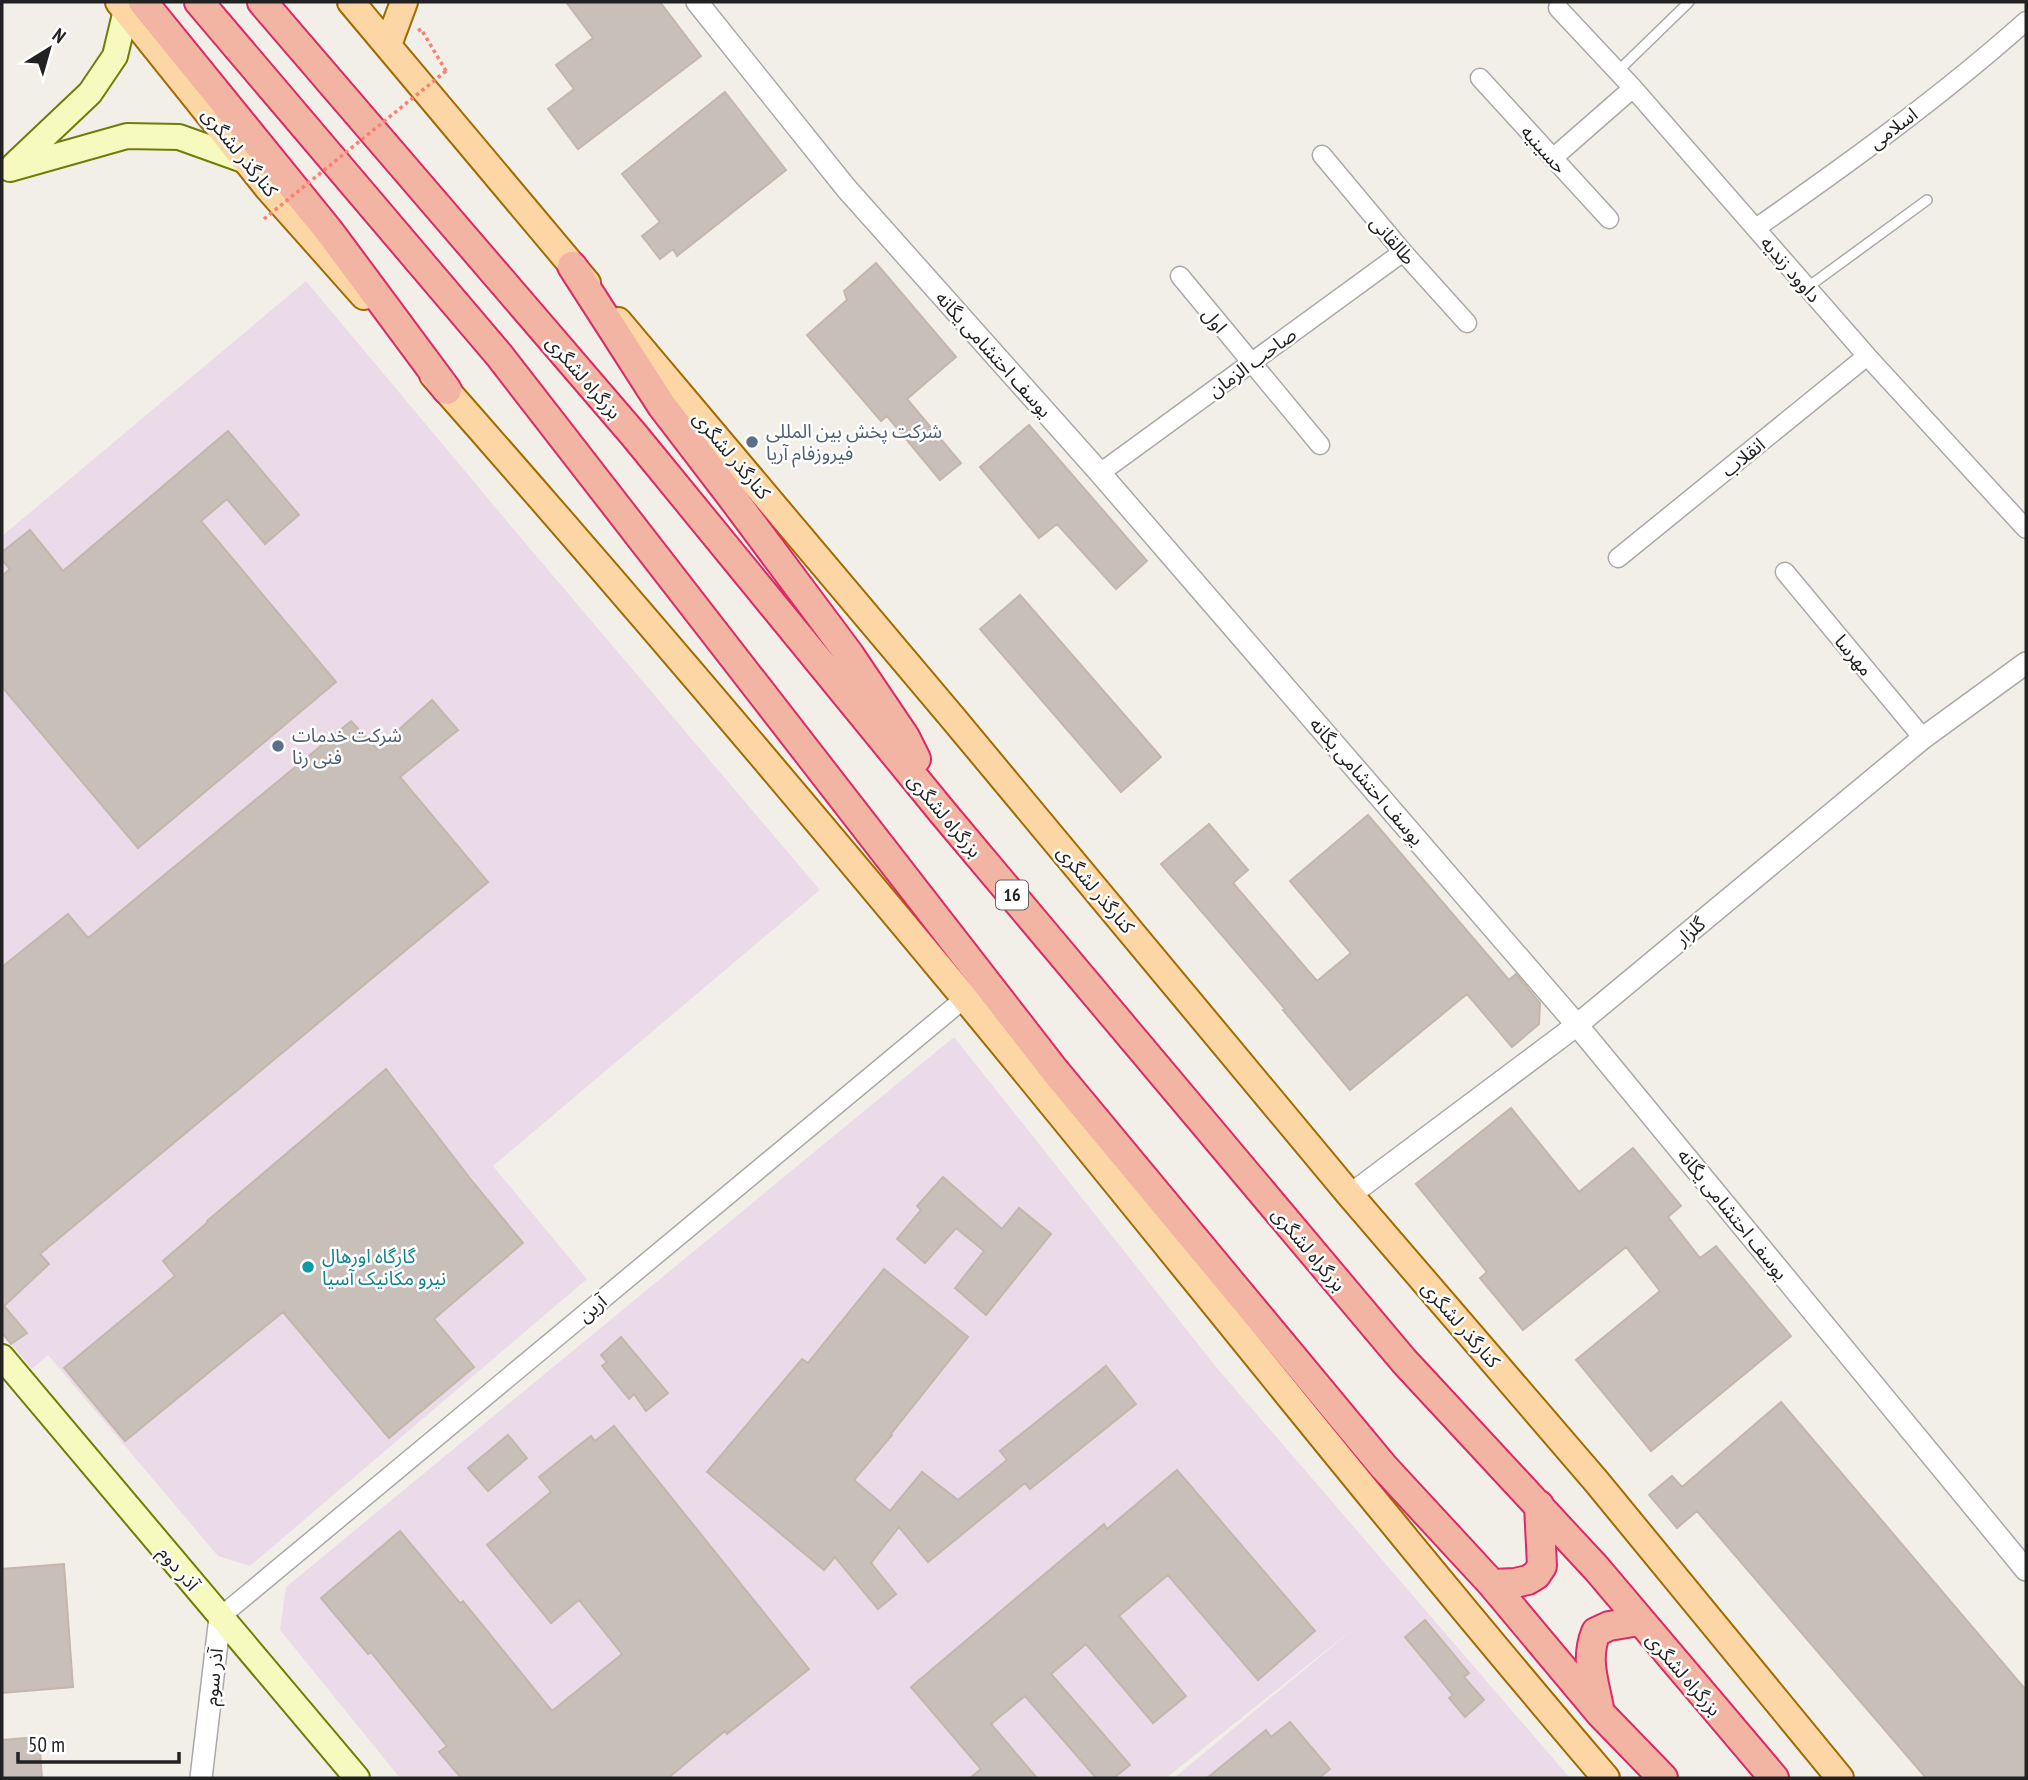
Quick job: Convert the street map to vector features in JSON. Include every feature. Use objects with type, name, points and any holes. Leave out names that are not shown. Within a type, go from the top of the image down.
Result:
[{"type":"highway","points":[[199,2],[499,355],[1055,1071],[1383,1466],[1492,1584],[1600,1713],[1662,1778]]},
{"type":"highway","name":"بزرگراه لشگری","points":[[262,2],[635,435],[944,814],[1404,1361],[1597,1569],[1774,1778]]},
{"type":"highway","points":[[129,5],[329,231],[447,390]]},
{"type":"highway","points":[[572,266],[662,407],[849,654],[905,737],[944,814]]},
{"type":"highway","points":[[1492,1584],[1528,1580],[1536,1575],[1542,1566],[1539,1505]]},
{"type":"highway","points":[[1600,1713],[1590,1662],[1590,1646],[1596,1632],[1609,1626],[1639,1621]]},
{"type":"main road","name":"کنارگذر لشگری","points":[[351,2],[953,717],[1350,1195],[1596,1481],[1840,1778]]},
{"type":"main road","points":[[388,45],[404,2]]},
{"type":"main road","name":"کنارگذر لشگری","points":[[129,5],[246,161],[682,661],[965,998],[1258,1359],[1606,1778]]},
{"type":"main road","points":[[6,171],[90,93],[115,56],[129,5]]},
{"type":"main road","points":[[6,171],[127,136],[179,136],[246,161]]},
{"type":"main road","name":"آذر دوم","points":[[2,1357],[357,1778]]},
{"type":"street","name":"یوسف احتشامی یگانه","points":[[696,2],[846,188],[1100,473],[1577,1025],[2026,1570]]},
{"type":"street","name":"داوود زندیه","points":[[1558,8],[1633,88],[1867,356],[2026,529]]},
{"type":"street","name":"اسلامی","points":[[1756,228],[1819,184],[1982,60],[2026,21]]},
{"type":"street","name":"حسینیه","points":[[1480,78],[1609,219]]},
{"type":"street","points":[[1553,158],[1633,88]]},
{"type":"street","name":"طالقانی","points":[[1322,155],[1467,324]]},
{"type":"street","name":"صاحب الزمان","points":[[1100,473],[1403,252]]},
{"type":"street","name":"اول","points":[[1180,276],[1320,445]]},
{"type":"street","name":"انقلاب","points":[[1618,558],[1867,356]]},
{"type":"street","name":"مهرسا","points":[[1785,572],[1923,738]]},
{"type":"street","name":"گلزار","points":[[1350,1195],[1577,1025],[1923,738],[2026,663]]},
{"type":"street","name":"آرین","points":[[219,1617],[965,998]]},
{"type":"street","name":"آذر سوم","points":[[201,1778],[219,1617]]},
{"type":"lane","points":[[1618,72],[1689,2]]},
{"type":"lane","points":[[1808,287],[1927,200]]},
{"type":"path","points":[[264,219],[446,71],[422,29],[388,45]]},
{"type":"shaded area","points":[[306,281],[820,890],[493,1166],[587,1279],[250,1566],[218,1556],[48,1355],[32,1369],[2,1333],[2,536]]},
{"type":"shaded area","points":[[954,1037],[1217,1368],[1570,1778],[1174,1778],[1358,1625],[1166,1778],[400,1778],[280,1630],[286,1587]]},
{"type":"building","points":[[566,2],[660,2],[701,56],[578,149],[548,109],[574,89],[556,65],[593,38]]},
{"type":"building","points":[[725,92],[786,170],[677,256],[673,249],[660,259],[642,236],[660,222],[622,174]]},
{"type":"building","points":[[876,263],[956,357],[907,399],[961,463],[940,480],[887,416],[881,421],[807,335],[847,300],[844,291]]},
{"type":"building","points":[[1029,425],[1147,561],[1116,589],[1057,524],[1039,538],[980,467]]},
{"type":"building","points":[[228,431],[299,515],[265,544],[227,499],[201,521],[336,682],[138,848],[2,687],[2,576],[10,569],[2,560],[2,552],[30,530],[63,571]]},
{"type":"building","points":[[1020,595],[1161,757],[1121,792],[980,629]]},
{"type":"building","points":[[432,700],[458,730],[400,777],[488,882],[40,1254],[49,1264],[4,1306],[27,1333],[11,1344],[2,1333],[2,967],[68,914],[88,938],[351,721],[377,749]]},
{"type":"building","points":[[1368,815],[1509,980],[1516,974],[1540,1003],[1539,1024],[1512,1047],[1467,994],[1350,1090],[1283,1010],[1285,1009],[1161,864],[1209,824],[1248,870],[1233,883],[1317,981],[1351,953],[1290,881]]},
{"type":"building","points":[[386,1069],[523,1243],[434,1319],[474,1367],[389,1438],[283,1312],[125,1441],[64,1368],[175,1276],[163,1261]]},
{"type":"building","points":[[1511,1108],[1579,1192],[1633,1148],[1681,1206],[1668,1217],[1700,1258],[1716,1246],[1791,1336],[1651,1451],[1576,1360],[1660,1291],[1626,1247],[1523,1330],[1480,1278],[1487,1272],[1416,1184]]},
{"type":"building","points":[[943,1177],[1002,1229],[1019,1208],[1051,1234],[986,1315],[955,1288],[984,1251],[956,1228],[925,1263],[897,1239],[921,1210],[917,1206]]},
{"type":"building","points":[[884,1269],[968,1337],[854,1480],[890,1511],[922,1472],[958,1500],[1007,1460],[1000,1451],[1106,1366],[1136,1404],[1030,1489],[1025,1483],[928,1562],[899,1527],[871,1563],[896,1594],[878,1609],[835,1557],[824,1570],[707,1472],[802,1359],[808,1363]]},
{"type":"building","points":[[621,1337],[668,1393],[646,1411],[634,1394],[629,1399],[602,1366],[607,1362],[601,1355]]},
{"type":"building","points":[[1781,1402],[2026,1690],[2026,1778],[1926,1778],[1697,1511],[1677,1528],[1649,1495],[1672,1476],[1682,1487]]},
{"type":"building","points":[[614,1426],[809,1669],[727,1734],[725,1731],[668,1778],[461,1778],[439,1752],[447,1746],[371,1652],[368,1654],[321,1598],[400,1531],[460,1603],[463,1601],[552,1711],[622,1654],[579,1600],[551,1623],[487,1545],[551,1492],[539,1477],[591,1436],[595,1441]]},
{"type":"building","points":[[508,1435],[527,1458],[488,1491],[468,1468]]},
{"type":"building","points":[[1177,1470],[1315,1631],[1258,1680],[1168,1575],[1119,1616],[1186,1696],[1153,1723],[1086,1644],[1051,1674],[1130,1765],[1114,1778],[1096,1778],[1025,1696],[991,1724],[1037,1778],[970,1778],[981,1769],[911,1687],[1104,1524],[1107,1529]]},
{"type":"building","points":[[64,1564],[73,1687],[2,1693],[2,1569]]},
{"type":"building","points":[[1425,1620],[1469,1673],[1464,1677],[1484,1700],[1465,1717],[1449,1698],[1453,1695],[1405,1637]]},
{"type":"building","points":[[1290,1722],[1330,1769],[1319,1778],[1207,1778],[1266,1730],[1271,1737]]},
{"type":"building","points":[[39,1737],[42,1778],[2,1778],[2,1740]]},
{"type":"place","name":"شرکت پخش بین المللی فیروزفام آریا","points":[[752,442]]},
{"type":"place","name":"شرکت خدمات فنی رنا","points":[[278,746]]},
{"type":"place","name":"گارگاه اورهال نیرو مکانیک آسیا","points":[[308,1267]]}]
